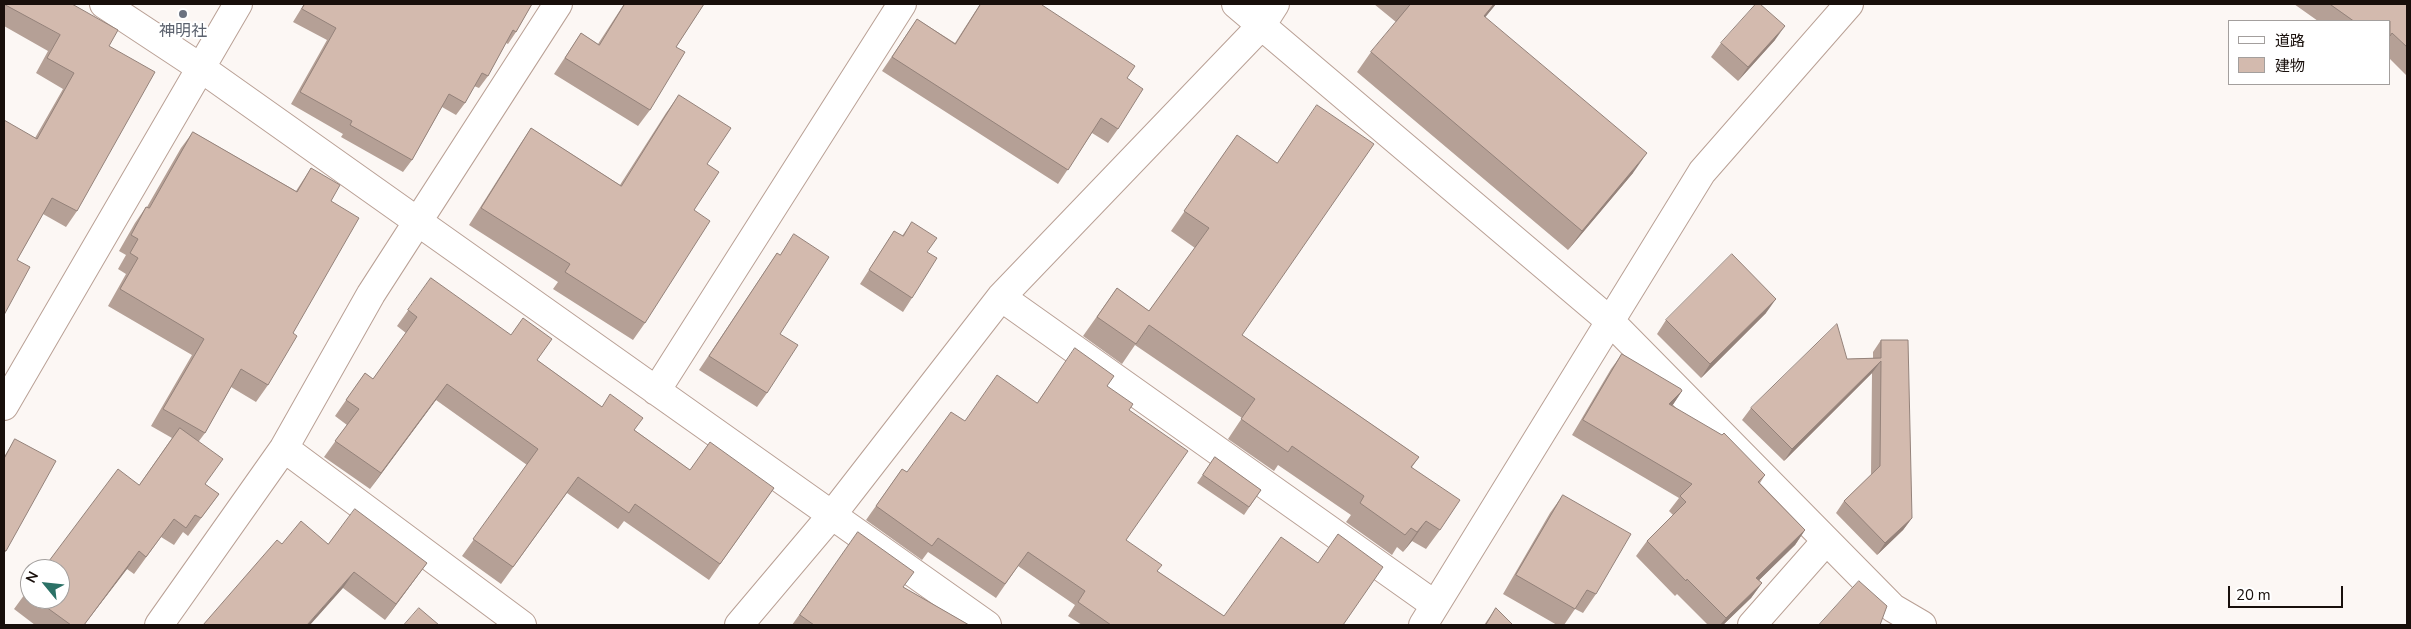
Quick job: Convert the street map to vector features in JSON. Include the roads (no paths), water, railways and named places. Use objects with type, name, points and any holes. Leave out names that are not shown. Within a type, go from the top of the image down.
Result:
[{"type":"street","points":[[104,4],[201,68],[987,625]]},
{"type":"street","points":[[4,406],[238,4]]},
{"type":"street","points":[[159,625],[284,448],[371,294],[558,4]]},
{"type":"street","points":[[656,391],[902,4]]},
{"type":"street","points":[[1236,4],[1268,15],[1610,321],[1893,608],[1922,625]]},
{"type":"street","points":[[1001,297],[1429,615],[1702,172],[1849,4]]},
{"type":"street","points":[[739,625],[831,516],[1001,297],[1268,15]]},
{"type":"street","points":[[284,448],[522,625]]},
{"type":"street","points":[[1752,625],[1826,541]]},
{"type":"place","name":"神明社","points":[[183,14]]}]
